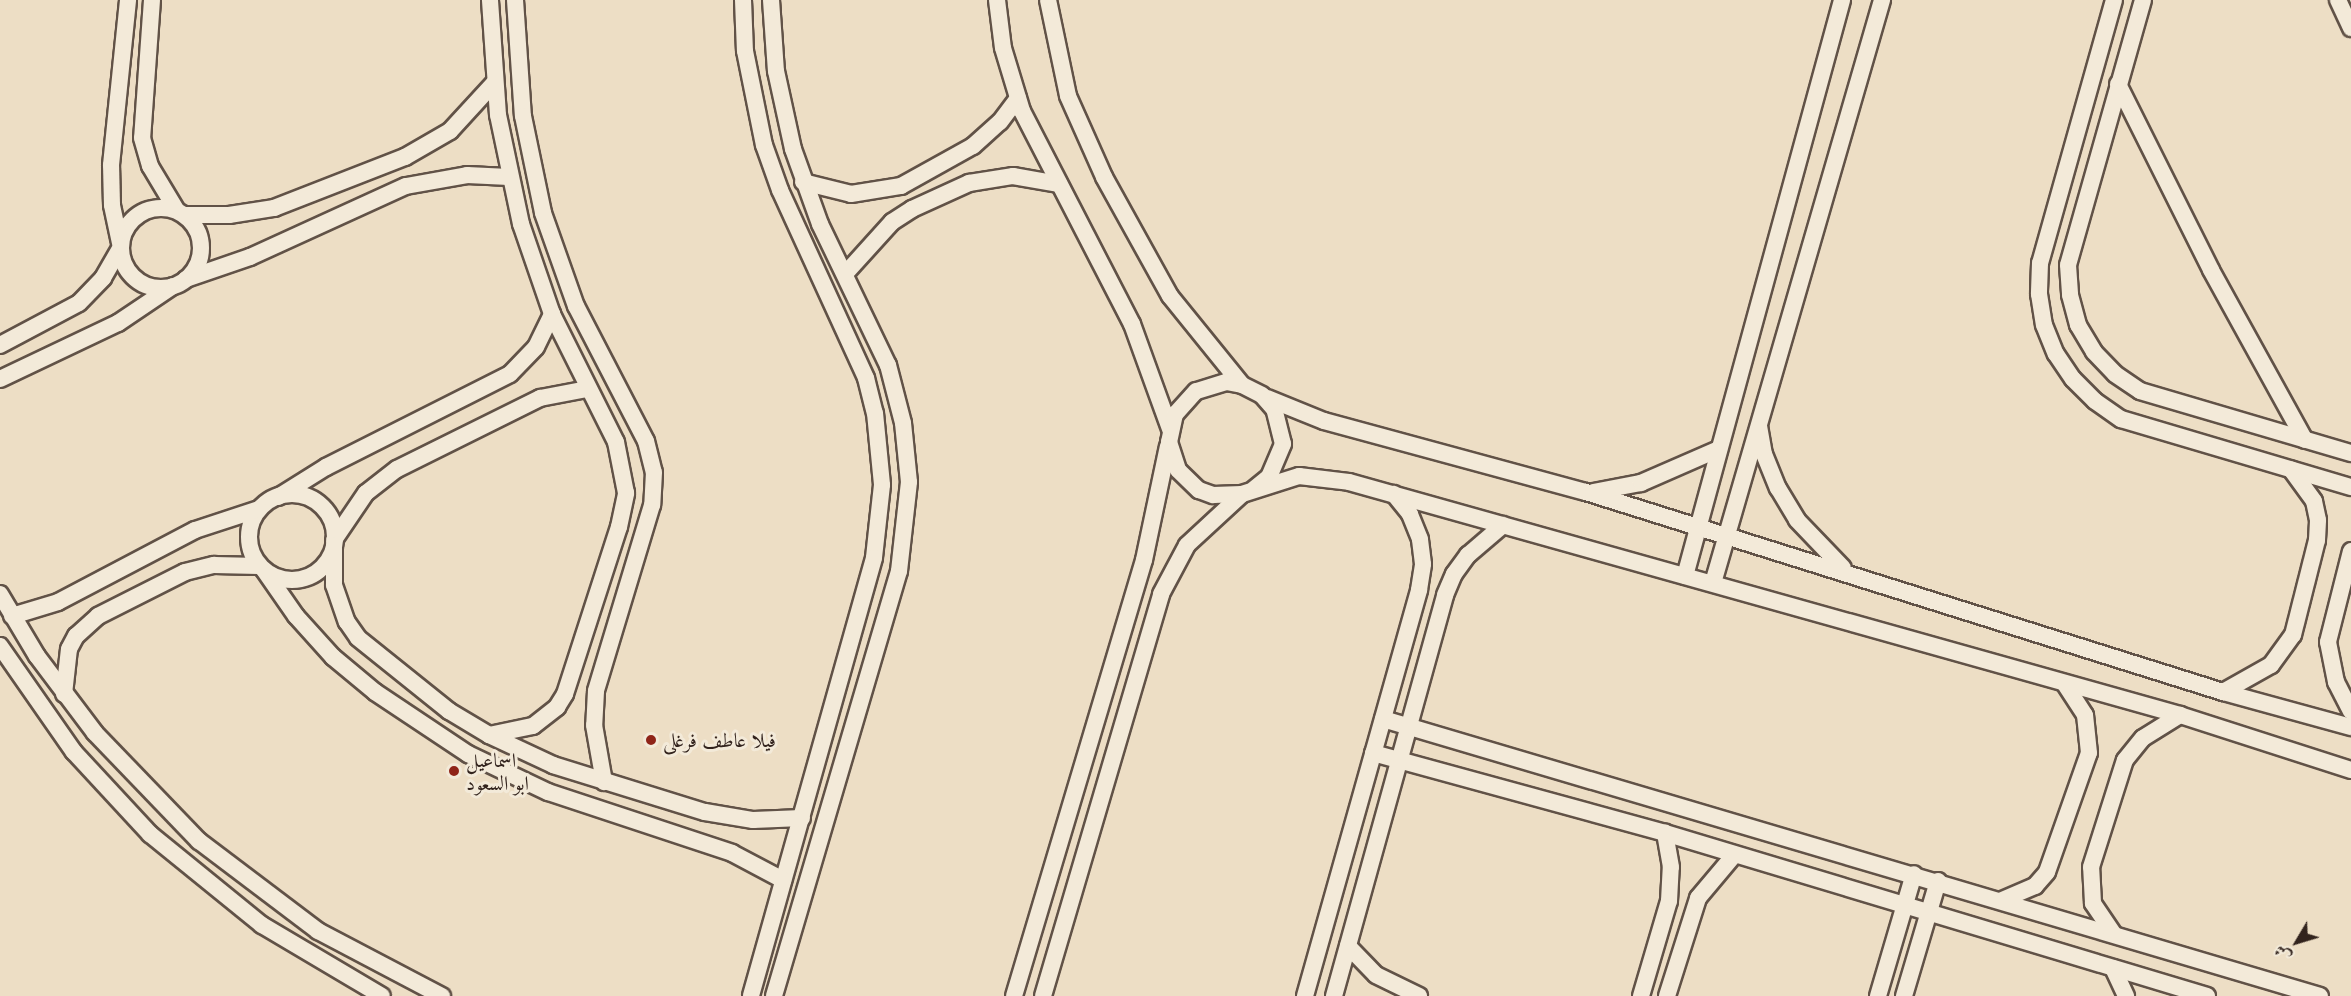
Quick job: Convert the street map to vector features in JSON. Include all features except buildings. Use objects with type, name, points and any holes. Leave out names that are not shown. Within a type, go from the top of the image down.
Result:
[{"type":"street","points":[[128,0],[111,165],[112,205],[124,265],[140,282],[162,288],[250,257],[406,186],[467,175],[509,177]]},
{"type":"street","points":[[0,379],[118,323],[179,282],[198,264],[201,252],[197,230],[181,213],[150,166],[142,138],[152,0]]},
{"type":"street","points":[[489,735],[533,726],[546,718],[566,694],[624,510],[622,458],[552,314],[509,177],[494,83],[490,0]]},
{"type":"street","points":[[515,0],[523,116],[543,213],[576,306],[646,441],[654,472],[652,505],[596,691],[594,726],[604,782]]},
{"type":"street","points":[[742,0],[745,51],[764,145],[780,190],[853,344],[875,413],[882,486],[874,558],[751,996]]},
{"type":"street","points":[[771,0],[783,110],[803,182],[877,338],[897,394],[908,453],[908,512],[899,571],[774,996]]},
{"type":"street","points":[[997,0],[1003,48],[1018,98],[1059,184],[1132,324],[1169,435],[1178,470],[1199,490],[1228,496],[1299,476],[1325,476],[2180,715],[2351,770]]},
{"type":"street","points":[[1048,0],[1068,96],[1104,177],[1170,296],[1242,385]]},
{"type":"street","points":[[1685,576],[1842,0]]},
{"type":"street","points":[[1713,583],[1758,420],[1882,0]]},
{"type":"street","points":[[2114,0],[2040,263],[2039,294],[2044,325],[2056,354],[2073,380],[2095,401],[2121,419],[2351,487]]},
{"type":"street","points":[[2143,0],[2068,265],[2070,295],[2078,325],[2101,359],[2140,391],[2351,453]]},
{"type":"street","points":[[2338,0],[2351,28]]},
{"type":"street","points":[[0,345],[79,303],[103,278],[120,245],[123,232],[138,214],[159,207],[181,213],[230,215],[284,206],[405,157],[450,130],[494,83]]},
{"type":"street","points":[[2118,84],[2211,270],[2305,440]]},
{"type":"street","points":[[803,182],[851,194],[901,186],[987,135],[1018,98]]},
{"type":"street","points":[[845,274],[892,222],[912,209],[969,183],[1013,176],[1059,184]]},
{"type":"street","points":[[12,616],[58,602],[195,530],[259,509],[326,467],[510,374],[537,347],[552,314]]},
{"type":"street","points":[[1014,996],[1144,560],[1175,414],[1196,391],[1226,382],[1242,385],[1324,421],[1586,492],[2223,692],[2351,727]]},
{"type":"street","points":[[64,694],[69,650],[76,636],[98,616],[185,572],[214,565],[262,568],[287,580],[312,575],[326,562],[334,542],[366,493],[397,469],[540,398],[587,389]]},
{"type":"street","points":[[1043,996],[1161,594],[1187,545],[1248,491],[1269,477],[1283,444],[1274,409],[1262,395]]},
{"type":"street","points":[[1758,420],[1764,454],[1778,488],[1821,548],[1848,573]]},
{"type":"street","points":[[1586,492],[1641,483],[1719,449]]},
{"type":"street","points":[[2223,692],[2240,686],[2271,665],[2293,635],[2317,540],[2318,520],[2314,501],[2291,469]]},
{"type":"street","points":[[278,497],[291,494],[317,503],[330,519],[334,542],[334,585],[339,604],[358,638],[449,711],[489,735],[553,765],[604,782],[729,818],[802,818]]},
{"type":"street","points":[[1305,996],[1383,719],[1423,564],[1420,538],[1410,514],[1394,494]]},
{"type":"street","points":[[259,509],[249,537],[262,568],[296,616],[333,657],[375,692],[468,754],[549,792],[732,853],[783,880]]},
{"type":"street","points":[[1334,996],[1454,574],[1468,555],[1503,525]]},
{"type":"street","points":[[2351,551],[2328,642],[2336,682],[2351,711]]},
{"type":"street","points":[[0,594],[64,694],[162,807],[237,873],[318,931],[442,996]]},
{"type":"street","points":[[0,646],[74,752],[150,834],[262,925],[382,996]]},
{"type":"street","points":[[2002,900],[2035,886],[2047,872],[2089,753],[2085,716],[2064,683]]},
{"type":"street","points":[[2114,933],[2093,903],[2091,867],[2125,760],[2143,738],[2180,715]]},
{"type":"street","points":[[1383,719],[2114,933],[2320,996]]},
{"type":"street","points":[[1373,753],[1665,833],[2202,995]]},
{"type":"street","points":[[1641,996],[1668,902],[1671,867],[1665,833]]},
{"type":"street","points":[[1667,996],[1698,898],[1714,874],[1735,854]]},
{"type":"street","points":[[1878,996],[1914,874]]},
{"type":"street","points":[[1904,996],[1938,881]]},
{"type":"street","points":[[1348,946],[1376,975],[1419,996]]},
{"type":"street","points":[[2113,968],[2126,996]]},
{"type":"place","name":"فيلا عاطف فرغلى","points":[[651,740]]},
{"type":"place","name":"اسماعيل ابو السعود","points":[[454,771]]}]
